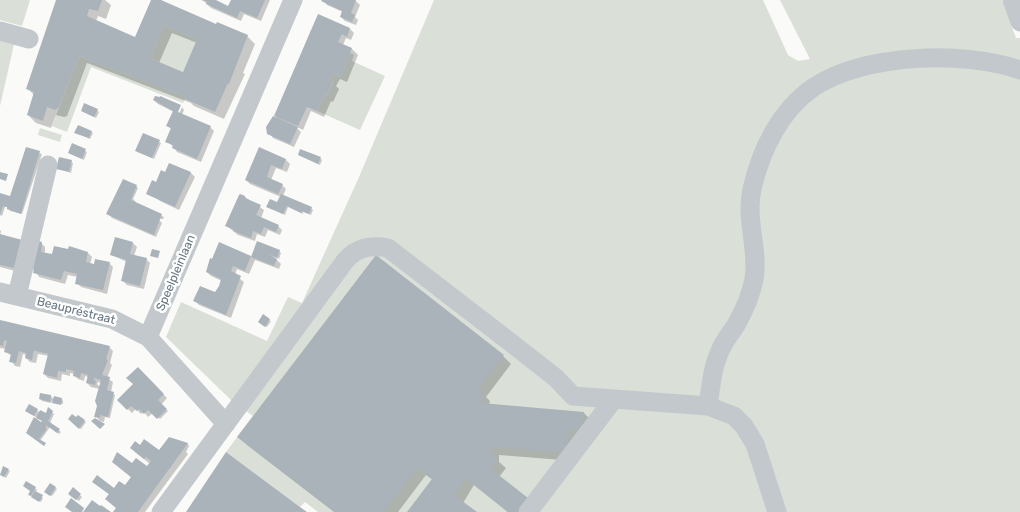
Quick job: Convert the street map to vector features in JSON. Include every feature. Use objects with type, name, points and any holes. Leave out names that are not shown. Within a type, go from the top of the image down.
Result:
[{"type":"street","name":"Speelpleinlaan","points":[[148,337],[293,0]]},
{"type":"street","points":[[1012,0],[1020,22]]},
{"type":"street","points":[[0,31],[30,39]]},
{"type":"street","points":[[708,406],[714,364],[749,299],[754,278],[755,253],[750,224],[752,189],[765,149],[780,122],[796,102],[814,87],[845,72],[871,64],[936,58],[986,62],[1020,70]]},
{"type":"street","points":[[9,294],[48,166]]},
{"type":"street","points":[[161,512],[345,260],[353,252],[376,246],[388,248],[434,283],[548,372],[573,396],[708,406],[734,416],[744,426],[755,444],[777,512]]},
{"type":"street","name":"Beaupréstraat","points":[[9,294],[112,318],[148,337]]},
{"type":"street","points":[[148,337],[226,424]]},
{"type":"street","points":[[528,512],[614,399]]},
{"type":"shaded area","points":[[0,0],[30,0],[22,26],[0,20]]},
{"type":"shaded area","points":[[434,0],[763,0],[788,55],[798,61],[810,59],[780,0],[1002,0],[1016,38],[1020,38],[1020,512],[318,512],[305,502],[300,507],[226,452],[253,416],[231,400],[166,337],[181,302],[267,341],[288,297],[302,303],[359,177]]},
{"type":"shaded area","points":[[164,25],[197,39],[183,72],[150,58]]},
{"type":"shaded area","points":[[0,37],[15,40],[0,106]]},
{"type":"shaded area","points":[[350,53],[354,55],[352,61],[385,76],[360,130],[317,111],[324,95],[327,96],[333,82],[330,80],[333,74],[341,77]]},
{"type":"shaded area","points":[[79,56],[186,97],[183,103],[91,67],[67,132],[52,126]]},
{"type":"shaded area","points":[[40,128],[62,135],[60,142],[38,135]]},
{"type":"building","points":[[56,0],[102,0],[98,11],[89,9],[87,16],[135,37],[151,0],[161,0],[216,24],[217,22],[248,35],[229,84],[215,112],[185,99],[186,97],[79,56],[59,107],[55,110],[47,107],[43,121],[27,115],[34,92],[26,89]],"holes":[[[164,25],[197,39],[183,72],[150,58]]]},
{"type":"building","points":[[201,0],[216,0],[228,6],[231,0],[265,0],[257,18],[240,11],[237,18]]},
{"type":"building","points":[[322,0],[356,0],[351,13],[355,15],[352,22],[340,17],[342,11]]},
{"type":"building","points":[[318,14],[350,28],[347,37],[342,34],[338,42],[352,48],[341,77],[333,74],[330,80],[333,81],[327,96],[324,95],[317,111],[307,107],[298,126],[274,116]]},
{"type":"building","points":[[155,96],[160,96],[181,105],[178,112],[211,126],[197,159],[172,148],[173,145],[165,142],[171,128],[166,126],[173,111],[153,100]]},
{"type":"building","points":[[84,103],[98,109],[94,117],[81,111]]},
{"type":"building","points":[[273,116],[298,127],[290,144],[267,134],[266,127]]},
{"type":"building","points":[[78,125],[92,131],[89,138],[74,133]]},
{"type":"building","points":[[143,133],[160,140],[152,158],[135,151]]},
{"type":"building","points":[[72,143],[86,149],[82,159],[68,153]]},
{"type":"building","points":[[26,147],[40,151],[21,214],[3,206],[0,215],[0,193],[10,196]]},
{"type":"building","points":[[259,147],[286,159],[282,169],[271,165],[267,177],[283,184],[278,194],[245,180]]},
{"type":"building","points":[[300,149],[321,157],[318,164],[298,155]]},
{"type":"building","points":[[59,157],[72,160],[69,172],[56,169]]},
{"type":"building","points":[[169,163],[191,172],[175,207],[146,194],[152,180],[156,182],[161,170],[165,172]]},
{"type":"building","points":[[0,172],[8,174],[6,181],[0,179]]},
{"type":"building","points":[[123,179],[137,185],[131,200],[162,214],[154,235],[106,214]]},
{"type":"building","points":[[240,194],[261,205],[256,215],[279,225],[276,232],[264,227],[261,234],[253,231],[251,238],[225,226]]},
{"type":"building","points":[[281,194],[312,207],[309,214],[302,211],[301,213],[287,206],[283,214],[266,207],[270,199],[277,202]]},
{"type":"building","points":[[0,234],[26,241],[19,269],[0,265]]},
{"type":"building","points":[[115,237],[133,242],[130,254],[147,258],[140,286],[121,281],[126,260],[110,255]]},
{"type":"building","points":[[33,240],[42,242],[41,252],[52,254],[54,246],[68,249],[69,246],[88,252],[86,262],[94,264],[95,259],[110,262],[103,290],[75,284],[77,274],[64,271],[61,280],[33,273],[34,269],[27,267]]},
{"type":"building","points":[[257,241],[280,250],[277,258],[268,254],[277,259],[274,266],[251,257]]},
{"type":"building","points":[[219,242],[251,256],[245,271],[233,266],[231,271],[241,276],[226,315],[193,301],[200,286],[215,292],[219,286],[221,279],[206,272],[210,258],[212,259]]},
{"type":"building","points":[[152,249],[160,251],[158,258],[150,256]]},
{"type":"building","points":[[376,255],[504,355],[478,389],[482,392],[481,403],[584,412],[583,431],[569,430],[567,453],[492,447],[492,454],[498,459],[491,469],[528,498],[518,512],[508,512],[465,478],[454,495],[477,512],[407,512],[432,479],[417,468],[384,512],[335,512],[237,437]]},
{"type":"building","points":[[263,314],[270,319],[265,327],[258,322]]},
{"type":"building","points":[[0,320],[110,346],[106,359],[108,360],[102,375],[110,377],[107,390],[114,392],[108,417],[100,415],[100,418],[94,417],[97,406],[95,401],[101,380],[94,378],[96,381],[95,385],[86,383],[88,375],[81,373],[80,378],[73,376],[74,371],[66,369],[66,372],[58,371],[57,378],[43,374],[48,354],[34,350],[32,360],[25,358],[26,353],[19,351],[16,363],[9,362],[11,354],[4,352],[7,341],[4,340],[3,346],[0,345]]},
{"type":"building","points":[[138,367],[164,394],[158,400],[167,409],[157,419],[148,410],[144,414],[139,409],[137,411],[131,406],[127,410],[117,400],[133,384],[126,378]]},
{"type":"building","points":[[40,393],[51,395],[50,402],[39,399]]},
{"type":"building","points":[[54,396],[62,398],[61,405],[52,403]]},
{"type":"building","points":[[29,404],[38,409],[34,416],[25,411]]},
{"type":"building","points":[[48,407],[53,411],[48,421],[60,429],[57,433],[46,425],[46,430],[39,439],[46,443],[44,446],[26,433],[34,417],[41,422],[42,421],[36,418],[40,410],[46,413]]},
{"type":"building","points":[[72,414],[76,417],[78,415],[85,420],[79,429],[68,419]]},
{"type":"building","points":[[95,418],[105,424],[100,429],[91,421]]},
{"type":"building","points":[[169,437],[188,443],[138,512],[113,512],[116,508],[105,499],[109,494],[92,482],[97,475],[114,488],[119,481],[125,485],[131,477],[112,462],[117,452],[132,463],[136,458],[147,466],[151,461],[146,457],[144,459],[130,448],[135,441],[140,445],[144,439],[159,450]]},
{"type":"building","points":[[226,452],[300,507],[307,512],[186,512]]},
{"type":"building","points":[[3,466],[9,469],[4,477],[0,475]]},
{"type":"building","points":[[26,481],[36,487],[31,496],[28,495],[30,491],[23,486]]},
{"type":"building","points":[[50,483],[56,487],[50,496],[44,492]]},
{"type":"building","points":[[73,487],[81,494],[76,500],[68,494]]},
{"type":"building","points":[[35,491],[43,495],[39,502],[31,497]]},
{"type":"building","points":[[71,498],[84,508],[82,512],[72,512],[65,507]]},
{"type":"building","points":[[92,500],[100,506],[111,512],[83,512]]}]
